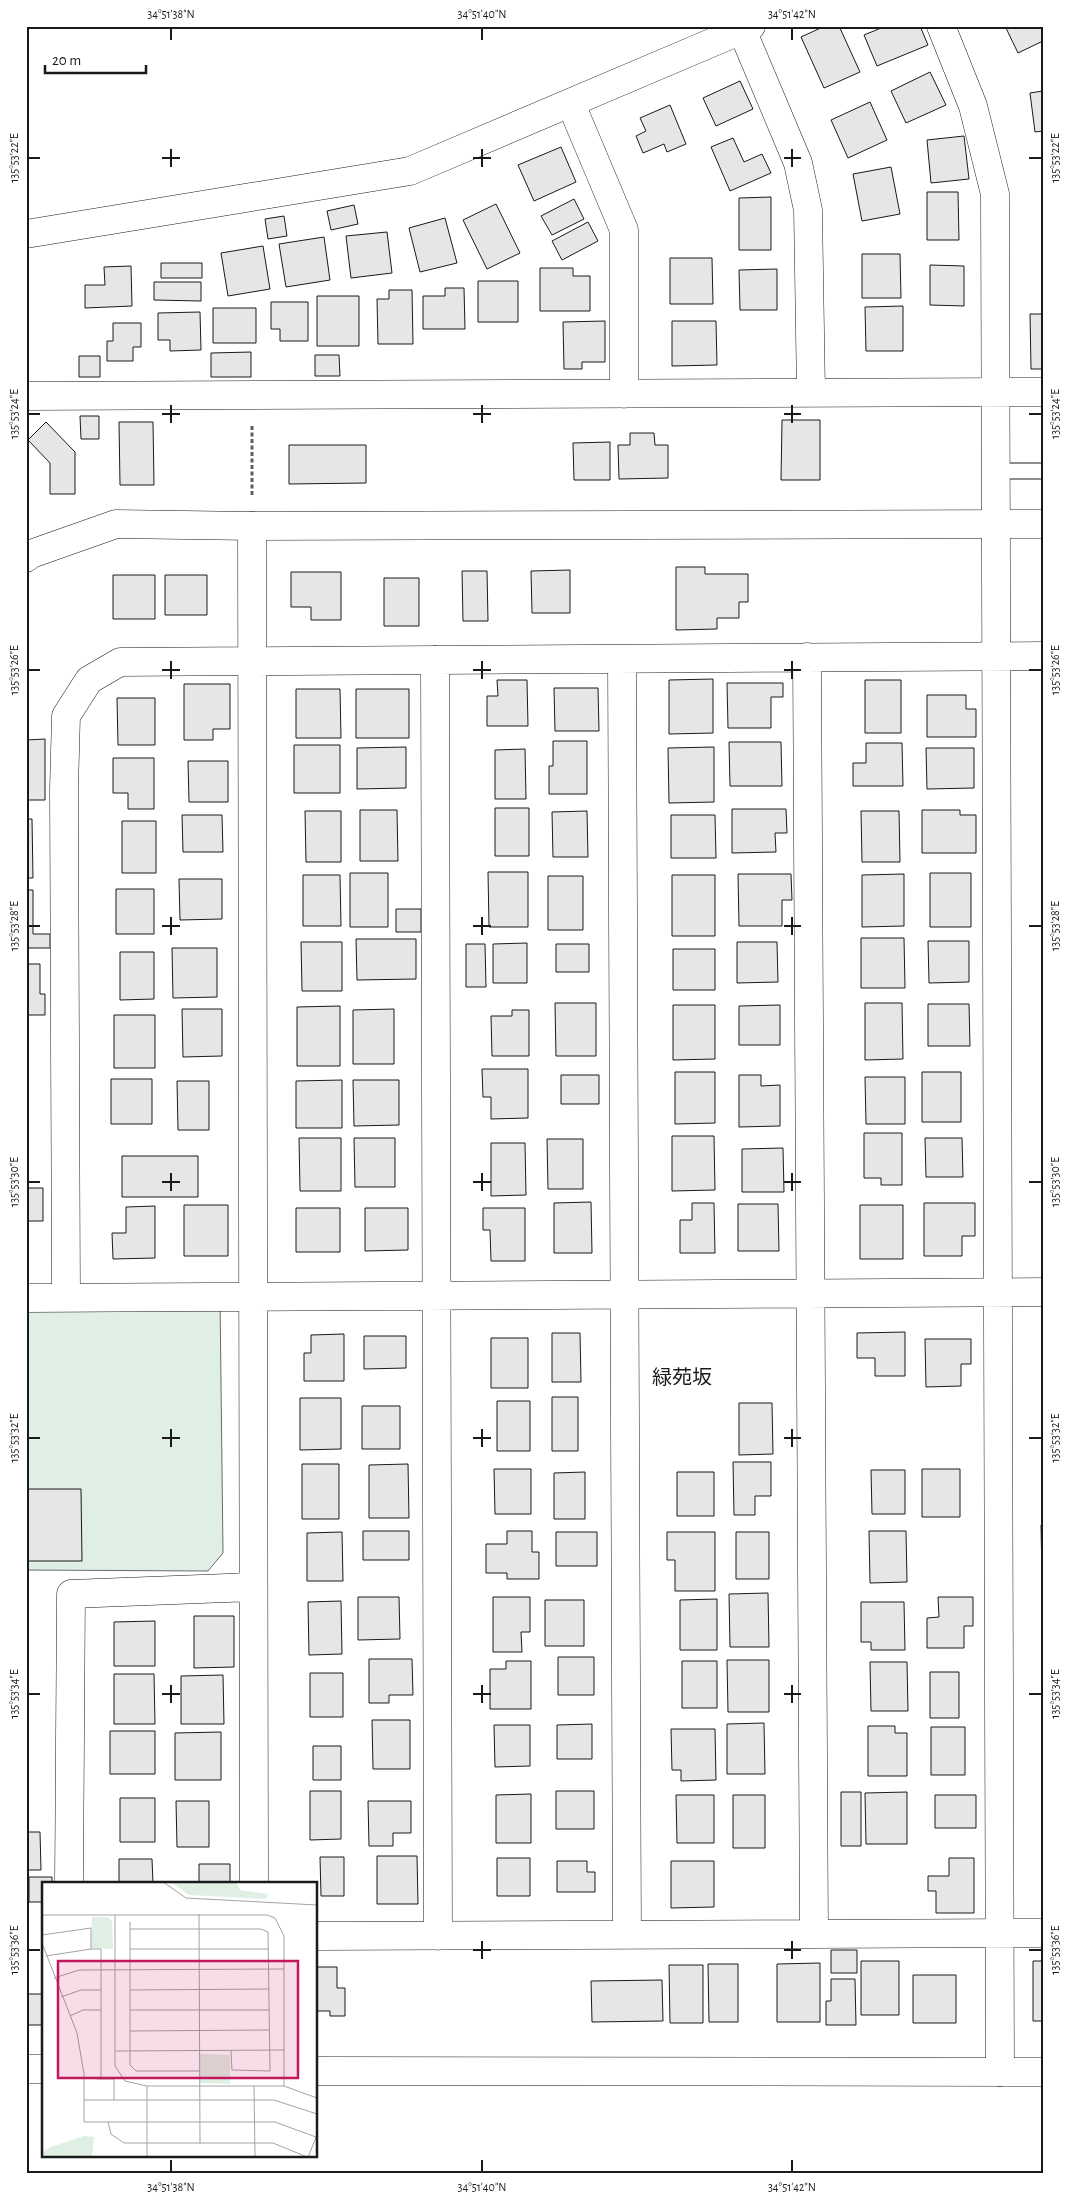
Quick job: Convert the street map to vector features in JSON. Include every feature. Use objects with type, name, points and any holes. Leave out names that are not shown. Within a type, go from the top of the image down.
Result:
[{"type":"street","points":[[941,26],[973,106],[995,194],[1000,2072]]},
{"type":"street","points":[[26,234],[410,171],[747,28],[798,163],[808,210],[811,393]]},
{"type":"street","points":[[571,104],[624,230],[624,394]]},
{"type":"street","points":[[26,396],[1043,392]]},
{"type":"street","points":[[26,558],[31,554],[116,524],[252,526],[1043,524]]},
{"type":"street","points":[[252,526],[254,1882]]},
{"type":"street","points":[[66,1298],[64,789],[66,716],[89,680],[120,662],[1043,656]]},
{"type":"street","points":[[806,658],[814,1934]]},
{"type":"street","points":[[622,659],[626,1935]]},
{"type":"street","points":[[435,660],[438,1936]]},
{"type":"street","points":[[26,1298],[1043,1292]]},
{"type":"street","points":[[70,1882],[71,1594],[253,1587]]},
{"type":"street","points":[[318,1936],[1043,1933]]},
{"type":"street","points":[[26,2069],[42,2069]]},
{"type":"street","points":[[318,2071],[1043,2072]]},
{"type":"lane","points":[[996,471],[1043,471]]},
{"type":"path","points":[[252,395],[252,526]]},
{"type":"green space","points":[[220,1297],[223,1553],[208,1571],[26,1570],[26,1298]]},
{"type":"building","points":[[825,26],[839,26],[860,72],[824,88],[801,37]]},
{"type":"building","points":[[886,26],[920,26],[928,45],[877,66],[864,35]]},
{"type":"building","points":[[1005,26],[1043,26],[1043,41],[1018,53]]},
{"type":"building","points":[[930,72],[946,105],[906,123],[891,91]]},
{"type":"building","points":[[740,81],[753,109],[716,126],[703,98]]},
{"type":"building","points":[[1043,91],[1043,131],[1035,132],[1030,93]]},
{"type":"building","points":[[870,102],[887,140],[848,158],[831,120]]},
{"type":"building","points":[[670,105],[686,144],[667,152],[664,144],[643,153],[636,136],[646,131],[640,118]]},
{"type":"building","points":[[964,136],[969,179],[931,183],[927,140]]},
{"type":"building","points":[[733,138],[744,162],[762,154],[771,173],[730,191],[711,147]]},
{"type":"building","points":[[561,147],[576,182],[534,201],[518,165]]},
{"type":"building","points":[[891,167],[900,214],[862,221],[853,174]]},
{"type":"building","points":[[927,192],[958,192],[959,240],[927,240]]},
{"type":"building","points":[[771,197],[771,250],[739,250],[739,198]]},
{"type":"building","points":[[574,199],[584,219],[552,235],[541,216]]},
{"type":"building","points":[[496,204],[520,253],[487,269],[463,220]]},
{"type":"building","points":[[354,205],[358,224],[331,230],[327,211]]},
{"type":"building","points":[[284,216],[287,236],[268,239],[265,219]]},
{"type":"building","points":[[445,218],[457,263],[420,272],[409,228]]},
{"type":"building","points":[[588,222],[598,241],[562,260],[552,241]]},
{"type":"building","points":[[387,232],[392,273],[351,278],[346,236]]},
{"type":"building","points":[[324,237],[330,280],[286,287],[279,244]]},
{"type":"building","points":[[263,246],[270,289],[228,296],[221,253]]},
{"type":"building","points":[[862,254],[900,254],[901,298],[862,298]]},
{"type":"building","points":[[670,258],[712,258],[713,304],[670,304]]},
{"type":"building","points":[[161,263],[202,263],[202,278],[161,278]]},
{"type":"building","points":[[930,265],[964,266],[964,306],[930,305]]},
{"type":"building","points":[[131,266],[132,306],[85,308],[85,285],[105,285],[104,267]]},
{"type":"building","points":[[540,268],[573,268],[573,276],[590,276],[590,311],[540,311]]},
{"type":"building","points":[[777,269],[777,310],[740,310],[739,270]]},
{"type":"building","points":[[478,281],[518,281],[518,322],[478,322]]},
{"type":"building","points":[[154,282],[201,282],[201,301],[154,300]]},
{"type":"building","points":[[445,288],[464,288],[465,329],[423,329],[423,296],[445,296]]},
{"type":"building","points":[[389,290],[412,290],[413,344],[378,344],[377,299],[389,299]]},
{"type":"building","points":[[317,296],[359,296],[359,346],[317,346]]},
{"type":"building","points":[[271,302],[308,302],[308,341],[280,341],[280,329],[271,329]]},
{"type":"building","points":[[903,306],[903,351],[866,351],[865,307]]},
{"type":"building","points":[[213,308],[256,308],[256,343],[213,343]]},
{"type":"building","points":[[200,312],[201,350],[170,351],[170,340],[158,340],[158,313]]},
{"type":"building","points":[[1030,314],[1043,314],[1043,369],[1031,369]]},
{"type":"building","points":[[605,321],[605,362],[582,362],[582,369],[564,369],[563,322]]},
{"type":"building","points":[[672,321],[716,321],[717,365],[672,366]]},
{"type":"building","points":[[113,323],[141,323],[141,347],[133,347],[133,361],[107,361],[107,341],[113,341]]},
{"type":"building","points":[[251,352],[251,377],[211,377],[211,353]]},
{"type":"building","points":[[315,355],[339,355],[340,376],[315,376]]},
{"type":"building","points":[[79,356],[100,356],[100,377],[79,377]]},
{"type":"building","points":[[80,416],[99,416],[99,439],[81,439]]},
{"type":"building","points":[[782,420],[820,420],[820,480],[781,480]]},
{"type":"building","points":[[46,422],[75,452],[75,494],[50,494],[50,463],[28,440]]},
{"type":"building","points":[[119,422],[153,422],[154,485],[120,485]]},
{"type":"building","points":[[630,433],[654,433],[655,445],[668,445],[668,478],[619,479],[618,445],[630,445]]},
{"type":"building","points":[[610,442],[610,480],[574,480],[573,443]]},
{"type":"building","points":[[289,445],[366,445],[366,483],[289,484]]},
{"type":"building","points":[[676,567],[705,567],[705,574],[748,574],[748,602],[739,602],[739,618],[717,618],[717,629],[676,630]]},
{"type":"building","points":[[570,570],[570,613],[532,613],[531,571]]},
{"type":"building","points":[[462,571],[487,571],[488,621],[463,621]]},
{"type":"building","points":[[291,572],[341,572],[341,620],[311,620],[311,607],[291,607]]},
{"type":"building","points":[[113,575],[155,575],[155,619],[113,619]]},
{"type":"building","points":[[165,575],[207,575],[207,615],[165,615]]},
{"type":"building","points":[[384,578],[419,578],[419,626],[384,626]]},
{"type":"building","points":[[713,679],[713,733],[669,734],[669,680]]},
{"type":"building","points":[[497,680],[527,680],[528,726],[487,726],[487,696],[498,696]]},
{"type":"building","points":[[865,680],[901,680],[901,733],[865,733]]},
{"type":"building","points":[[727,683],[783,683],[783,697],[771,697],[771,728],[728,728]]},
{"type":"building","points":[[184,684],[230,684],[230,729],[213,729],[213,740],[184,740]]},
{"type":"building","points":[[554,688],[598,688],[599,731],[555,731]]},
{"type":"building","points":[[296,689],[340,689],[341,738],[296,738]]},
{"type":"building","points":[[356,689],[409,689],[409,738],[356,738]]},
{"type":"building","points":[[927,695],[966,695],[966,709],[976,709],[976,737],[927,737]]},
{"type":"building","points":[[117,698],[155,698],[155,745],[118,745]]},
{"type":"building","points":[[45,739],[45,800],[26,800],[26,740]]},
{"type":"building","points":[[553,741],[587,741],[587,794],[549,794],[549,766],[553,766]]},
{"type":"building","points":[[729,742],[781,742],[782,786],[730,786]]},
{"type":"building","points":[[866,743],[902,743],[903,786],[853,786],[853,763],[866,763]]},
{"type":"building","points":[[294,745],[340,745],[340,793],[294,793]]},
{"type":"building","points":[[406,747],[406,788],[357,789],[357,748]]},
{"type":"building","points":[[714,747],[714,802],[669,803],[668,748]]},
{"type":"building","points":[[926,748],[974,748],[974,788],[927,789]]},
{"type":"building","points":[[525,749],[526,799],[495,799],[495,750]]},
{"type":"building","points":[[113,758],[154,758],[154,809],[128,809],[128,793],[113,793]]},
{"type":"building","points":[[188,761],[228,761],[228,802],[189,802]]},
{"type":"building","points":[[495,808],[529,808],[529,856],[495,856]]},
{"type":"building","points":[[732,809],[786,809],[787,833],[775,833],[776,852],[732,853]]},
{"type":"building","points":[[360,810],[397,810],[398,861],[360,861]]},
{"type":"building","points":[[922,810],[960,810],[960,815],[976,815],[976,853],[922,853]]},
{"type":"building","points":[[305,811],[341,811],[341,862],[306,862]]},
{"type":"building","points":[[587,811],[588,857],[553,857],[552,812]]},
{"type":"building","points":[[861,811],[899,811],[900,862],[862,862]]},
{"type":"building","points":[[182,815],[222,815],[223,852],[183,852]]},
{"type":"building","points":[[671,815],[715,815],[716,858],[671,858]]},
{"type":"building","points":[[26,819],[32,819],[33,878],[26,878]]},
{"type":"building","points":[[122,821],[156,821],[156,873],[122,873]]},
{"type":"building","points":[[488,872],[528,872],[528,927],[489,927]]},
{"type":"building","points":[[350,873],[388,873],[388,927],[350,927]]},
{"type":"building","points":[[930,873],[971,873],[971,927],[930,927]]},
{"type":"building","points":[[738,874],[791,874],[792,900],[782,900],[782,926],[739,926]]},
{"type":"building","points":[[904,874],[904,926],[862,927],[862,875]]},
{"type":"building","points":[[303,875],[340,875],[341,926],[303,926]]},
{"type":"building","points":[[672,875],[715,875],[715,936],[672,936]]},
{"type":"building","points":[[548,876],[583,876],[583,930],[548,930]]},
{"type":"building","points":[[179,879],[222,879],[222,919],[180,920]]},
{"type":"building","points":[[116,889],[154,889],[154,934],[116,934]]},
{"type":"building","points":[[26,890],[33,890],[33,934],[50,934],[50,948],[27,948]]},
{"type":"building","points":[[396,909],[421,909],[421,932],[396,932]]},
{"type":"building","points":[[861,938],[904,938],[905,988],[861,988]]},
{"type":"building","points":[[356,939],[416,939],[416,979],[357,980]]},
{"type":"building","points":[[928,941],[969,941],[969,982],[929,983]]},
{"type":"building","points":[[301,942],[342,942],[342,991],[302,991]]},
{"type":"building","points":[[737,942],[777,942],[778,982],[737,983]]},
{"type":"building","points":[[527,943],[527,983],[493,983],[493,944]]},
{"type":"building","points":[[466,944],[485,944],[486,987],[466,987]]},
{"type":"building","points":[[556,944],[589,944],[589,972],[556,972]]},
{"type":"building","points":[[172,948],[217,948],[217,997],[173,998]]},
{"type":"building","points":[[673,949],[715,949],[715,990],[673,990]]},
{"type":"building","points":[[120,952],[154,952],[154,999],[120,1000]]},
{"type":"building","points":[[26,964],[40,964],[40,994],[45,994],[45,1015],[26,1015]]},
{"type":"building","points":[[555,1003],[596,1003],[596,1056],[556,1056]]},
{"type":"building","points":[[865,1003],[902,1003],[903,1059],[865,1060]]},
{"type":"building","points":[[928,1004],[969,1004],[970,1046],[928,1046]]},
{"type":"building","points":[[673,1005],[715,1005],[715,1059],[673,1060]]},
{"type":"building","points":[[780,1005],[780,1045],[739,1045],[739,1006]]},
{"type":"building","points":[[340,1006],[340,1066],[297,1066],[297,1007]]},
{"type":"building","points":[[182,1009],[222,1009],[222,1056],[183,1057]]},
{"type":"building","points":[[394,1009],[394,1064],[353,1064],[353,1010]]},
{"type":"building","points":[[512,1010],[529,1010],[529,1056],[492,1056],[491,1016],[512,1016]]},
{"type":"building","points":[[114,1015],[155,1015],[155,1068],[114,1068]]},
{"type":"building","points":[[482,1069],[528,1069],[528,1118],[491,1119],[491,1097],[483,1097]]},
{"type":"building","points":[[675,1072],[715,1072],[715,1123],[675,1124]]},
{"type":"building","points":[[922,1072],[961,1072],[961,1122],[922,1122]]},
{"type":"building","points":[[561,1075],[599,1075],[599,1104],[561,1104]]},
{"type":"building","points":[[739,1075],[761,1075],[761,1086],[780,1085],[780,1126],[739,1127]]},
{"type":"building","points":[[865,1077],[905,1077],[905,1124],[866,1124]]},
{"type":"building","points":[[111,1079],[152,1079],[152,1124],[111,1124]]},
{"type":"building","points":[[342,1080],[342,1128],[296,1128],[296,1081]]},
{"type":"building","points":[[353,1080],[399,1080],[399,1125],[354,1126]]},
{"type":"building","points":[[177,1081],[209,1081],[209,1130],[178,1130]]},
{"type":"building","points":[[864,1133],[902,1133],[902,1185],[881,1185],[881,1178],[864,1178]]},
{"type":"building","points":[[672,1136],[714,1136],[715,1190],[672,1191]]},
{"type":"building","points":[[299,1138],[341,1138],[341,1191],[300,1191]]},
{"type":"building","points":[[354,1138],[395,1138],[395,1187],[355,1187]]},
{"type":"building","points":[[925,1138],[962,1138],[963,1177],[926,1177]]},
{"type":"building","points":[[547,1139],[583,1139],[583,1189],[548,1189]]},
{"type":"building","points":[[491,1143],[525,1143],[526,1195],[491,1196]]},
{"type":"building","points":[[783,1148],[784,1192],[742,1192],[742,1149]]},
{"type":"building","points":[[122,1156],[198,1156],[198,1197],[122,1197]]},
{"type":"building","points":[[26,1188],[43,1188],[43,1221],[26,1221]]},
{"type":"building","points":[[591,1202],[592,1253],[554,1253],[554,1203]]},
{"type":"building","points":[[692,1203],[714,1203],[715,1253],[680,1253],[680,1220],[692,1220]]},
{"type":"building","points":[[924,1203],[975,1203],[975,1236],[962,1236],[962,1256],[924,1256]]},
{"type":"building","points":[[738,1204],[778,1204],[779,1251],[738,1251]]},
{"type":"building","points":[[184,1205],[228,1205],[228,1256],[184,1256]]},
{"type":"building","points":[[860,1205],[903,1205],[903,1259],[860,1259]]},
{"type":"building","points":[[155,1206],[155,1258],[113,1259],[112,1233],[126,1233],[126,1207]]},
{"type":"building","points":[[296,1208],[340,1208],[340,1252],[296,1252]]},
{"type":"building","points":[[365,1208],[408,1208],[408,1250],[365,1251]]},
{"type":"building","points":[[483,1208],[525,1208],[525,1261],[491,1261],[490,1230],[483,1230]]},
{"type":"building","points":[[905,1332],[905,1376],[875,1376],[875,1358],[857,1358],[857,1333]]},
{"type":"building","points":[[552,1333],[580,1333],[581,1382],[552,1382]]},
{"type":"building","points":[[344,1334],[344,1381],[304,1381],[304,1353],[311,1353],[311,1335]]},
{"type":"building","points":[[364,1336],[406,1336],[406,1368],[364,1369]]},
{"type":"building","points":[[491,1338],[528,1338],[528,1388],[491,1388]]},
{"type":"building","points":[[925,1339],[971,1339],[971,1364],[961,1364],[961,1386],[926,1387]]},
{"type":"building","points":[[552,1397],[578,1397],[578,1451],[552,1451]]},
{"type":"building","points":[[300,1398],[341,1398],[341,1449],[300,1450]]},
{"type":"building","points":[[497,1401],[530,1401],[530,1451],[497,1451]]},
{"type":"building","points":[[739,1403],[772,1403],[773,1454],[739,1455]]},
{"type":"building","points":[[362,1406],[400,1406],[400,1449],[362,1449]]},
{"type":"building","points":[[733,1462],[771,1462],[771,1496],[755,1496],[755,1515],[734,1515]]},
{"type":"building","points":[[302,1464],[339,1464],[339,1519],[302,1519]]},
{"type":"building","points":[[408,1464],[409,1518],[369,1518],[369,1465]]},
{"type":"building","points":[[494,1469],[531,1469],[531,1514],[495,1514]]},
{"type":"building","points":[[922,1469],[960,1469],[960,1517],[922,1517]]},
{"type":"building","points":[[871,1470],[905,1470],[905,1514],[872,1514]]},
{"type":"building","points":[[585,1472],[585,1519],[554,1519],[554,1473]]},
{"type":"building","points":[[677,1472],[714,1472],[714,1516],[677,1516]]},
{"type":"building","points":[[26,1489],[81,1489],[82,1561],[26,1561]]},
{"type":"building","points":[[1041,1525],[1043,1525],[1043,1579],[1042,1579]]},
{"type":"building","points":[[363,1531],[409,1531],[409,1560],[363,1560]]},
{"type":"building","points":[[507,1531],[532,1531],[532,1552],[539,1552],[539,1579],[507,1579],[507,1573],[486,1573],[486,1544],[507,1544]]},
{"type":"building","points":[[869,1531],[906,1531],[907,1582],[870,1583]]},
{"type":"building","points":[[342,1532],[343,1581],[307,1581],[307,1533]]},
{"type":"building","points":[[556,1532],[597,1532],[597,1566],[556,1566]]},
{"type":"building","points":[[667,1532],[715,1532],[715,1591],[675,1591],[675,1560],[667,1560]]},
{"type":"building","points":[[736,1532],[769,1532],[769,1579],[736,1579]]},
{"type":"building","points":[[768,1593],[769,1647],[730,1647],[729,1594]]},
{"type":"building","points":[[358,1597],[399,1597],[400,1639],[358,1640]]},
{"type":"building","points":[[493,1597],[530,1597],[530,1632],[521,1632],[522,1652],[493,1652]]},
{"type":"building","points":[[938,1597],[973,1597],[973,1626],[964,1626],[964,1648],[927,1648],[927,1618],[939,1617]]},
{"type":"building","points":[[717,1599],[717,1650],[680,1650],[680,1600]]},
{"type":"building","points":[[545,1600],[584,1600],[584,1646],[545,1646]]},
{"type":"building","points":[[341,1601],[342,1654],[309,1655],[308,1602]]},
{"type":"building","points":[[861,1602],[904,1602],[905,1650],[871,1650],[871,1642],[861,1642]]},
{"type":"building","points":[[194,1616],[234,1616],[234,1667],[194,1668]]},
{"type":"building","points":[[155,1621],[155,1666],[114,1666],[114,1622]]},
{"type":"building","points":[[558,1657],[594,1657],[594,1695],[558,1695]]},
{"type":"building","points":[[369,1659],[412,1659],[413,1695],[389,1695],[389,1703],[369,1703]]},
{"type":"building","points":[[727,1660],[769,1660],[769,1712],[728,1712]]},
{"type":"building","points":[[506,1661],[531,1661],[531,1709],[490,1709],[490,1669],[506,1669]]},
{"type":"building","points":[[682,1661],[717,1661],[717,1708],[682,1708]]},
{"type":"building","points":[[870,1662],[907,1662],[908,1711],[871,1711]]},
{"type":"building","points":[[930,1672],[959,1672],[959,1718],[930,1718]]},
{"type":"building","points":[[310,1673],[343,1673],[343,1717],[310,1717]]},
{"type":"building","points":[[114,1674],[154,1674],[155,1724],[114,1724]]},
{"type":"building","points":[[223,1675],[224,1724],[181,1724],[181,1676]]},
{"type":"building","points":[[372,1720],[410,1720],[410,1769],[373,1769]]},
{"type":"building","points":[[764,1723],[765,1774],[727,1774],[727,1724]]},
{"type":"building","points":[[592,1724],[592,1759],[557,1759],[557,1725]]},
{"type":"building","points":[[494,1725],[530,1725],[530,1766],[495,1767]]},
{"type":"building","points":[[868,1726],[895,1726],[895,1733],[907,1733],[907,1776],[868,1776]]},
{"type":"building","points":[[931,1727],[965,1727],[965,1775],[931,1775]]},
{"type":"building","points":[[671,1729],[715,1729],[716,1780],[681,1781],[681,1770],[672,1770]]},
{"type":"building","points":[[110,1731],[155,1731],[155,1774],[110,1774]]},
{"type":"building","points":[[221,1732],[221,1780],[175,1780],[175,1733]]},
{"type":"building","points":[[313,1746],[341,1746],[341,1780],[313,1780]]},
{"type":"building","points":[[310,1791],[341,1791],[341,1839],[310,1840]]},
{"type":"building","points":[[556,1791],[594,1791],[594,1829],[556,1829]]},
{"type":"building","points":[[841,1792],[861,1792],[861,1846],[841,1846]]},
{"type":"building","points":[[907,1792],[907,1844],[866,1844],[865,1793]]},
{"type":"building","points":[[531,1794],[531,1843],[496,1843],[496,1795]]},
{"type":"building","points":[[676,1795],[714,1795],[714,1843],[677,1843]]},
{"type":"building","points":[[733,1795],[765,1795],[765,1848],[733,1848]]},
{"type":"building","points":[[935,1795],[976,1795],[976,1828],[935,1828]]},
{"type":"building","points":[[120,1798],[155,1798],[155,1842],[120,1842]]},
{"type":"building","points":[[176,1801],[209,1801],[209,1847],[177,1847]]},
{"type":"building","points":[[368,1801],[411,1801],[411,1833],[393,1833],[393,1846],[369,1846]]},
{"type":"building","points":[[26,1832],[40,1832],[41,1870],[26,1870]]},
{"type":"building","points":[[377,1856],[417,1856],[418,1904],[377,1904]]},
{"type":"building","points":[[320,1857],[344,1857],[344,1896],[321,1896]]},
{"type":"building","points":[[497,1858],[530,1858],[530,1896],[497,1896]]},
{"type":"building","points":[[949,1858],[974,1858],[974,1913],[936,1913],[936,1891],[928,1891],[928,1876],[949,1876]]},
{"type":"building","points":[[119,1859],[152,1859],[153,1882],[119,1882]]},
{"type":"building","points":[[557,1861],[587,1861],[587,1872],[595,1872],[595,1892],[557,1892]]},
{"type":"building","points":[[671,1861],[714,1861],[714,1907],[671,1908]]},
{"type":"building","points":[[199,1864],[230,1864],[230,1882],[199,1882]]},
{"type":"building","points":[[29,1877],[52,1877],[52,1882],[42,1882],[42,1902],[29,1902]]},
{"type":"building","points":[[831,1950],[857,1950],[857,1973],[831,1973]]},
{"type":"building","points":[[861,1961],[899,1961],[899,2015],[861,2015]]},
{"type":"building","points":[[1033,1961],[1043,1961],[1043,2021],[1033,2021]]},
{"type":"building","points":[[820,1963],[820,2022],[777,2022],[777,1964]]},
{"type":"building","points":[[708,1964],[738,1964],[738,2022],[709,2022]]},
{"type":"building","points":[[669,1965],[703,1965],[703,2023],[670,2023]]},
{"type":"building","points":[[318,1967],[337,1967],[337,1988],[345,1988],[345,2016],[330,2016],[330,2011],[318,2011]]},
{"type":"building","points":[[913,1975],[956,1975],[956,2023],[913,2023]]},
{"type":"building","points":[[831,1979],[855,1979],[856,2025],[826,2025],[826,2001],[831,2001]]},
{"type":"building","points":[[662,1980],[663,2021],[592,2022],[591,1981]]},
{"type":"building","points":[[26,1994],[42,1994],[42,2025],[26,2025]]},
{"type":"district","name":"緑苑坂","points":[[682,1377]]}]
